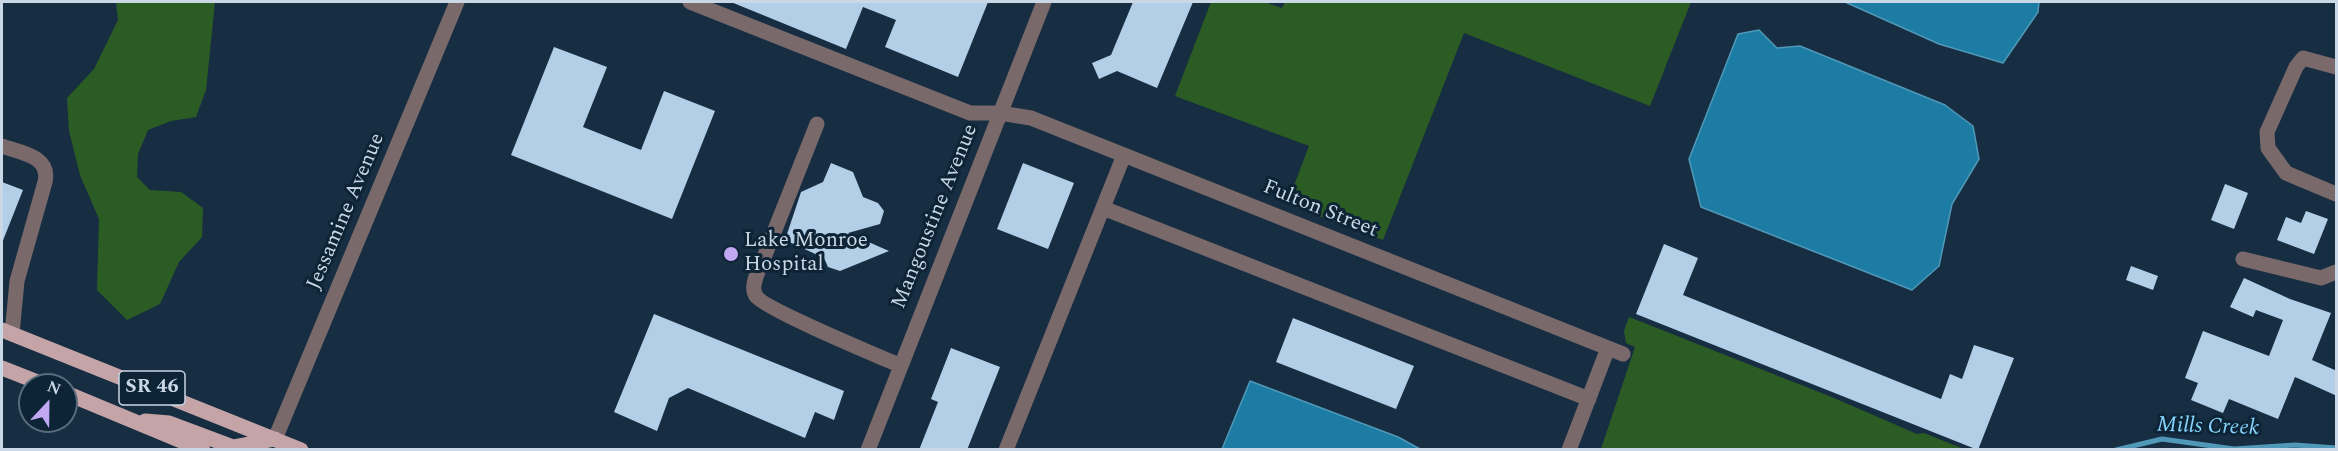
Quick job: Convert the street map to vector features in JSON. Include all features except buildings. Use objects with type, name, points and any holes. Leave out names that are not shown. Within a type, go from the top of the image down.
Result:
[{"type":"main road","name":"SR 46","points":[[7,332],[301,450]]},
{"type":"main road","points":[[2,368],[18,374]]},
{"type":"main road","name":"SR 46","points":[[78,398],[203,450]]},
{"type":"main road","points":[[133,421],[169,423],[233,447],[275,439]]},
{"type":"street","name":"Jessamine Avenue","points":[[275,439],[457,2]]},
{"type":"street","name":"Fulton Street","points":[[690,2],[723,7],[970,113],[1000,113],[1030,118],[1615,351],[1589,399]]},
{"type":"street","name":"Mangoustine Avenue","points":[[868,450],[899,365],[1044,2]]},
{"type":"street","points":[[2337,68],[2304,58],[2296,67],[2267,132],[2268,148],[2286,173],[2337,194]]},
{"type":"street","points":[[817,124],[761,265],[754,285],[754,294],[758,300],[780,312],[899,365]]},
{"type":"street","points":[[2,146],[42,161],[47,169],[8,293],[7,332]]},
{"type":"street","points":[[1006,450],[1124,155]]},
{"type":"street","points":[[1103,208],[1589,399],[1569,450]]},
{"type":"street","points":[[2243,259],[2321,278],[2337,272]]},
{"type":"green space","points":[[116,2],[215,2],[206,90],[196,117],[171,121],[148,130],[138,154],[137,177],[150,190],[181,192],[203,208],[202,237],[179,262],[160,304],[127,320],[97,290],[99,219],[80,175],[69,131],[67,98],[94,69],[118,20]]},
{"type":"green space","points":[[1211,2],[1264,2],[1282,8],[1285,2],[1691,2],[1650,106],[1464,33],[1383,240],[1287,204],[1309,146],[1175,96]]},
{"type":"green space","points":[[1629,317],[1834,398],[1917,434],[1924,433],[1964,449],[1601,449],[1635,347],[1626,343],[1624,331]]},
{"type":"water","points":[[1845,2],[2039,2],[2038,12],[2003,63],[1939,44]]},
{"type":"water","points":[[1759,30],[1777,48],[1800,46],[1945,105],[1973,126],[1979,159],[1952,204],[1939,266],[1912,290],[1701,207],[1689,159],[1738,34]]},
{"type":"water","points":[[1250,381],[1398,437],[1420,449],[1222,449]]},
{"type":"waterway","name":"Mills Creek","points":[[2116,450],[2162,439],[2234,449],[2295,445],[2336,448]]},
{"type":"place","name":"Lake Monroe Hospital","points":[[731,254]]}]
